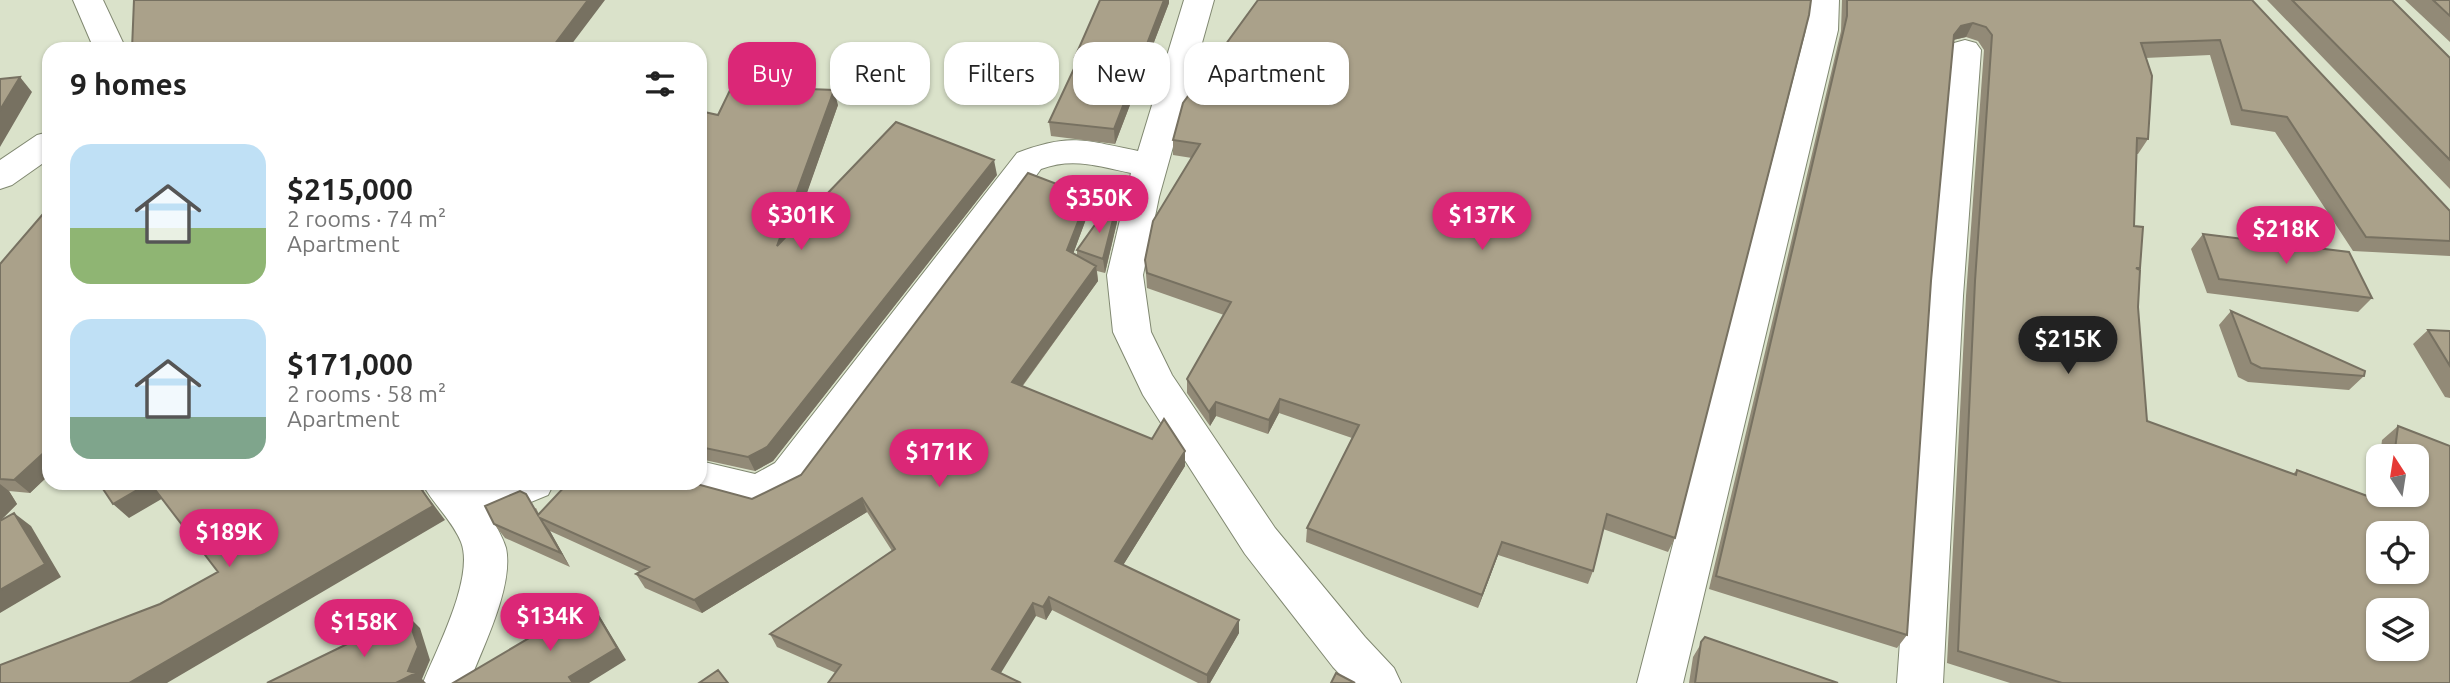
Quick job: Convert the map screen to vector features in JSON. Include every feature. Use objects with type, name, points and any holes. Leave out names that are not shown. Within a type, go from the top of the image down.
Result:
[{"type":"street","points":[[88,0],[107,42]]},
{"type":"street","points":[[1199,0],[1150,165],[1125,275],[1132,332],[1141,356],[1182,426],[1260,541],[1349,652],[1378,683]]},
{"type":"street","points":[[1660,683],[1822,30],[1824,0]]},
{"type":"street","points":[[1920,683],[1944,296],[1965,50]]},
{"type":"street","points":[[0,177],[42,148]]},
{"type":"street","points":[[707,480],[758,492],[790,475],[1029,161],[1055,151],[1078,150],[1150,165]]},
{"type":"street","points":[[446,683],[482,588],[485,549],[454,497],[494,490]]},
{"type":"building","points":[[134,0],[588,0],[556,42],[132,42]]},
{"type":"building","points":[[1100,0],[1164,0],[1148,42],[1082,42]]},
{"type":"building","points":[[1258,0],[1811,0],[1675,538],[1607,514],[1593,571],[1502,542],[1482,595],[1307,528],[1359,425],[1280,399],[1269,420],[1216,402],[1209,412],[1187,379],[1231,302],[1147,273],[1145,260],[1153,221],[1200,144],[1173,140],[1184,102],[1184,105],[1349,105],[1349,42],[1227,42]]},
{"type":"building","points":[[1847,0],[2252,0],[2450,211],[2450,241],[2366,237],[2287,117],[2242,110],[2220,40],[2141,43],[2152,76],[2148,139],[2137,138],[2134,226],[2143,227],[2140,268],[2136,268],[2140,270],[2138,307],[2147,421],[2296,475],[2297,470],[2366,496],[2366,508],[2429,508],[2429,444],[2396,444],[2398,426],[2450,446],[2450,683],[2062,683],[1958,651],[1975,281],[1992,35],[1986,27],[1973,23],[1961,26],[1954,35],[1931,281],[1907,635],[1716,576],[1847,16]]},
{"type":"building","points":[[2292,0],[2392,0],[2450,58],[2450,160]]},
{"type":"building","points":[[2433,0],[2450,0],[2450,16]]},
{"type":"building","points":[[1073,71],[1073,105],[1123,105],[1114,129],[1049,122]]},
{"type":"building","points":[[20,77],[0,110],[0,79]]},
{"type":"building","points":[[816,89],[830,90],[830,101],[777,246],[896,122],[994,160],[767,447],[748,457],[707,448],[707,113],[718,115],[728,94],[728,105],[816,105]]},
{"type":"building","points":[[1028,173],[1088,196],[1067,250],[1096,266],[1012,382],[1152,439],[1164,419],[1185,451],[1115,561],[1239,620],[1207,675],[1049,597],[1043,607],[1033,603],[992,669],[1021,683],[828,683],[841,665],[770,634],[895,549],[862,498],[694,600],[636,574],[649,567],[540,518],[561,553],[494,524],[485,506],[520,491],[526,494],[538,515],[561,490],[707,490],[707,487],[752,499],[801,475]]},
{"type":"building","points":[[1109,205],[1116,208],[1103,259],[1077,250]]},
{"type":"building","points":[[42,215],[42,454],[14,480],[0,479],[0,264]]},
{"type":"building","points":[[2203,234],[2349,252],[2372,298],[2219,279]]},
{"type":"building","points":[[2231,311],[2365,371],[2364,376],[2261,368],[2251,363]]},
{"type":"building","points":[[2428,330],[2450,331],[2450,366]]},
{"type":"building","points":[[104,490],[137,490],[113,504]]},
{"type":"building","points":[[155,490],[422,490],[433,506],[129,683],[0,683],[0,665],[160,604],[218,572]]},
{"type":"building","points":[[14,513],[45,564],[0,590],[0,521]]},
{"type":"building","points":[[590,602],[617,648],[569,677],[573,683],[453,683]]},
{"type":"building","points":[[407,615],[418,647],[408,671],[416,673],[396,683],[267,683]]},
{"type":"building","points":[[1705,637],[1838,683],[1695,683],[1701,642]]},
{"type":"building","points":[[718,670],[728,683],[699,683]]},
{"type":"building","points":[[1336,673],[1355,683],[1331,683]]}]
